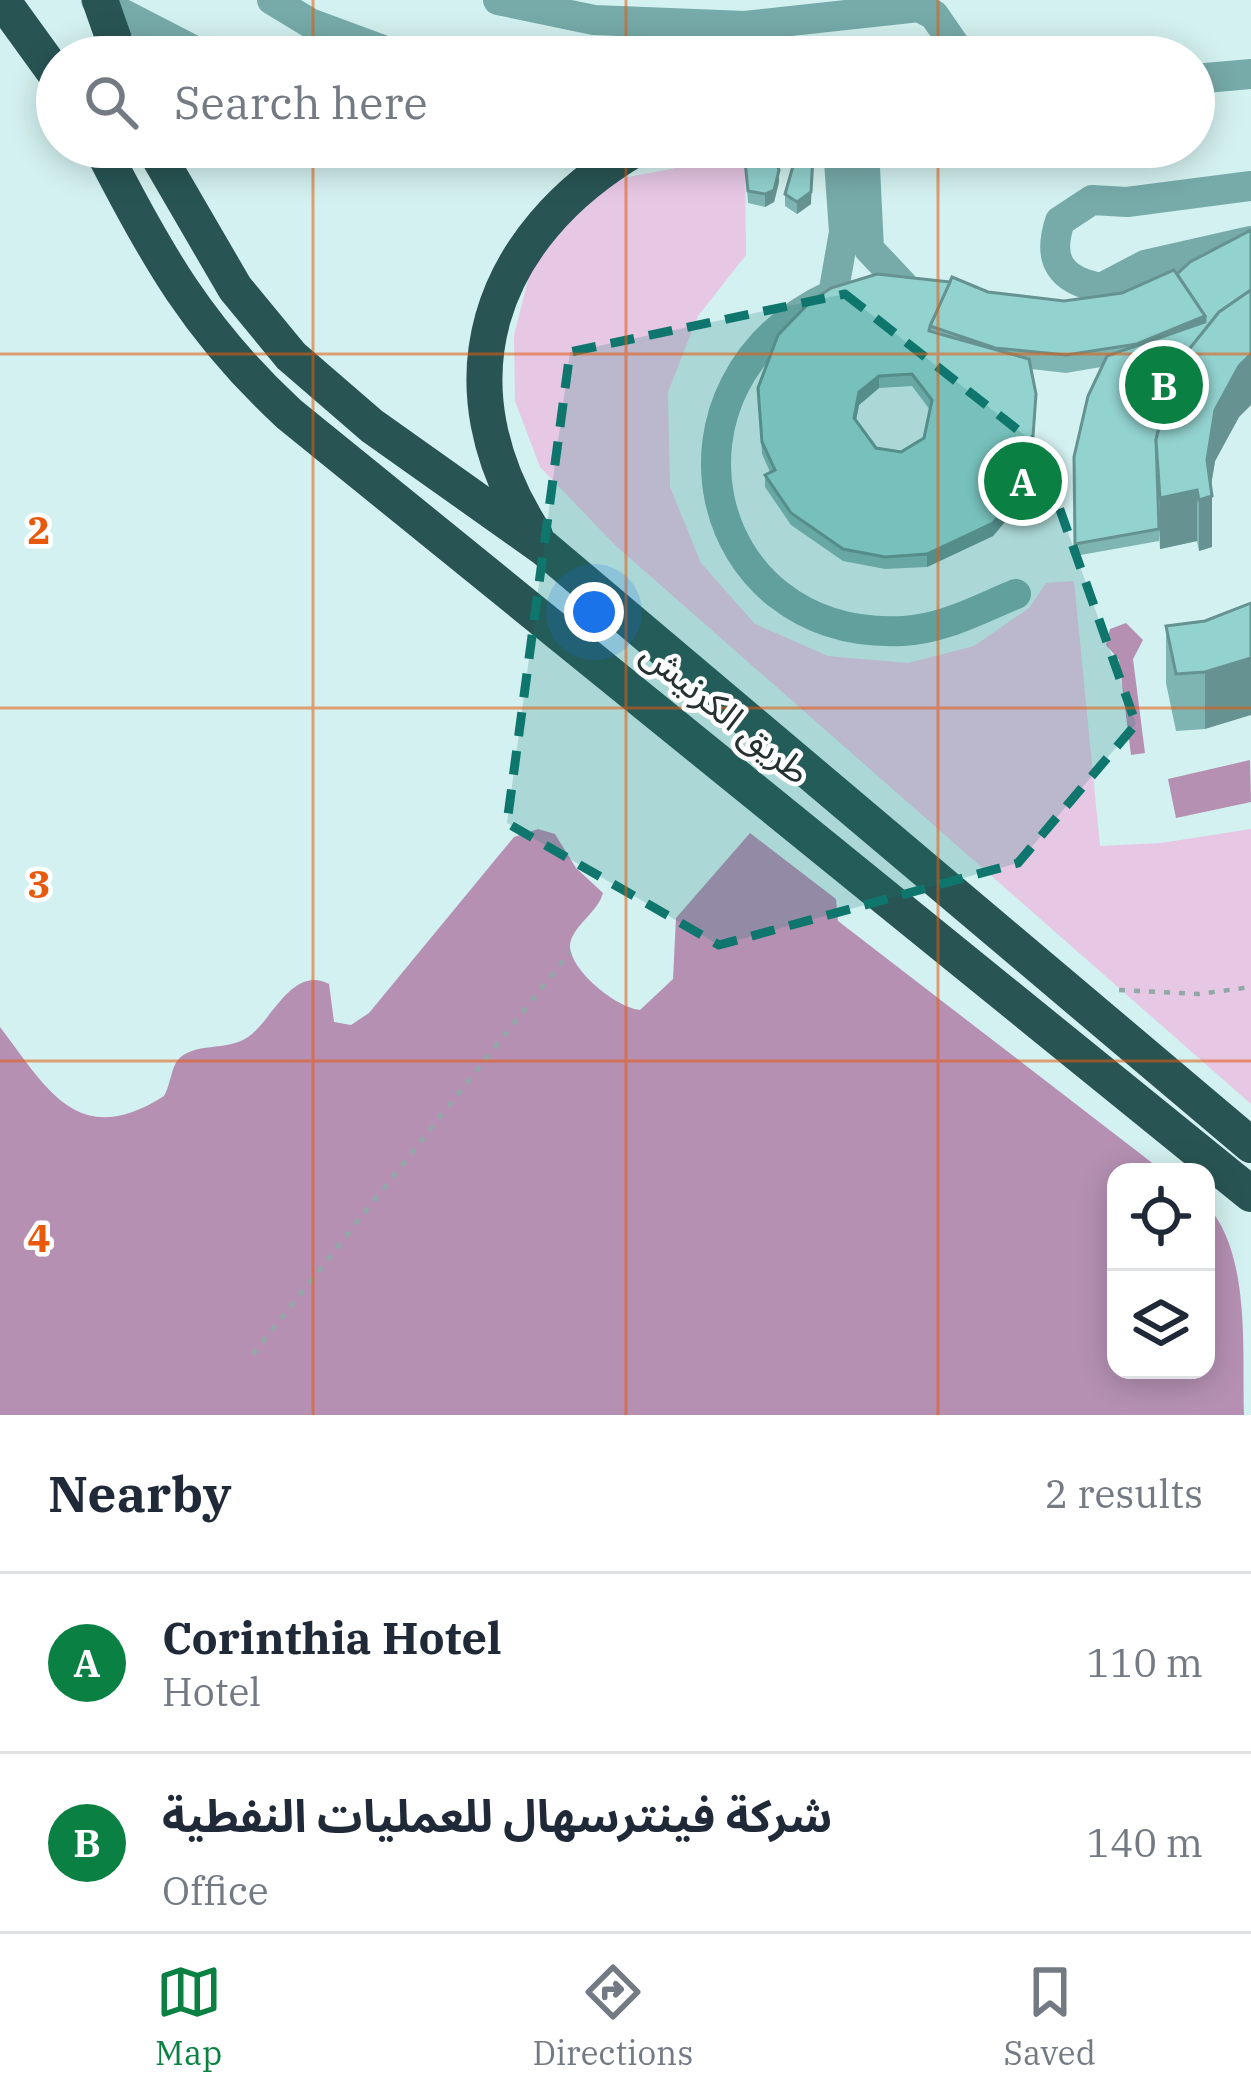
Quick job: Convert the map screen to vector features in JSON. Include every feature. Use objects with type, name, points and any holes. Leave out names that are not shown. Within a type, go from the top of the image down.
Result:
[{"type":"highway","points":[[2,0],[36,47]]},
{"type":"highway","points":[[99,1],[112,36]]},
{"type":"highway","name":"طريق الكرنيش","points":[[112,168],[177,286],[229,359],[274,400],[1251,1194]]},
{"type":"highway","name":"طريق الكرنيش","points":[[165,168],[236,288],[291,356],[372,426],[544,548],[1251,1145]]},
{"type":"highway","points":[[544,548],[511,498],[491,442],[484,384],[491,325],[511,269],[543,219],[603,168]]},
{"type":"street","points":[[272,0],[347,36]]},
{"type":"street","points":[[498,0],[594,20],[745,26],[919,7],[934,15],[948,36]]},
{"type":"street","points":[[99,1],[166,36]]},
{"type":"street","points":[[1215,77],[1251,74]]},
{"type":"street","points":[[833,295],[844,232],[839,168]]},
{"type":"street","points":[[865,168],[869,249],[903,285]]},
{"type":"street","points":[[1251,186],[1127,202],[1092,200],[1060,221],[1053,250],[1056,265],[1074,281],[1100,288],[1161,260],[1251,241]]},
{"type":"street","points":[[938,292],[903,285],[833,295],[763,340],[732,382],[720,424],[714,482],[736,546],[779,597],[841,625],[901,631],[942,626],[1016,593]]},
{"type":"path","points":[[254,1354],[570,952]]},
{"type":"path","points":[[1065,988],[1199,994],[1251,988]]},
{"type":"highlighted area","points":[[845,294],[1037,445],[1136,724],[1018,863],[719,945],[507,823],[539,555],[570,352]]},
{"type":"shaded area","points":[[676,168],[745,168],[746,255],[698,316],[668,392],[670,487],[701,563],[755,624],[828,656],[908,663],[974,646],[1029,608],[1046,583],[1074,581],[1100,846],[1161,843],[1251,829],[1251,1104],[616,546],[540,467],[515,401],[514,335],[529,276],[560,221],[607,181]]},
{"type":"shaded area","points":[[1126,623],[1143,640],[1133,659],[1145,753],[1131,755],[1119,660],[1106,645],[1110,629]]},
{"type":"shaded area","points":[[1250,760],[1251,802],[1176,818],[1168,779]]},
{"type":"shaded area","points":[[538,829],[555,834],[576,868],[603,893],[574,934],[570,950],[593,983],[617,1002],[640,1010],[673,979],[676,918],[750,833],[836,899],[838,921],[1152,1163],[1107,1163],[1107,1379],[1215,1379],[1215,1217],[1231,1248],[1237,1275],[1244,1415],[0,1415],[0,1027],[34,1073],[68,1106],[109,1117],[135,1111],[164,1096],[175,1065],[184,1055],[240,1042],[304,982],[329,984],[334,1022],[351,1025],[369,1013],[514,837]]},
{"type":"building","points":[[746,168],[778,168],[774,190],[765,194],[748,191]]},
{"type":"building","points":[[792,168],[812,168],[811,192],[797,202],[785,194]]},
{"type":"building","points":[[1251,230],[1251,290],[1219,312],[1183,357],[1170,383],[1156,440],[1159,529],[1075,544],[1074,457],[1088,396],[1107,356],[1205,322],[1177,274],[1190,262]]},
{"type":"building","points":[[1174,270],[1205,316],[1137,344],[1066,355],[995,348],[930,326],[952,277],[988,292],[1064,301],[1122,293]]},
{"type":"building","points":[[877,274],[950,282],[929,331],[1029,359],[1036,394],[1031,464],[1016,496],[993,523],[927,554],[885,557],[843,549],[791,513],[765,475],[775,470],[762,442],[758,388],[778,335],[831,288]],"holes":[[[912,374],[932,400],[924,438],[901,452],[876,448],[854,418],[859,392],[879,376]]]},
{"type":"building","points":[[1251,290],[1251,354],[1239,366],[1215,410],[1207,460],[1212,496],[1199,500],[1197,490],[1160,498],[1156,440],[1170,383],[1183,357],[1219,312]]},
{"type":"building","points":[[1251,603],[1251,658],[1205,672],[1176,674],[1166,626],[1205,621]]},
{"type":"place","name":"شركة فينترسهال للعمليات النفطية","points":[[1164,385]]},
{"type":"place","name":"Corinthia Hotel","points":[[1023,481]]}]
